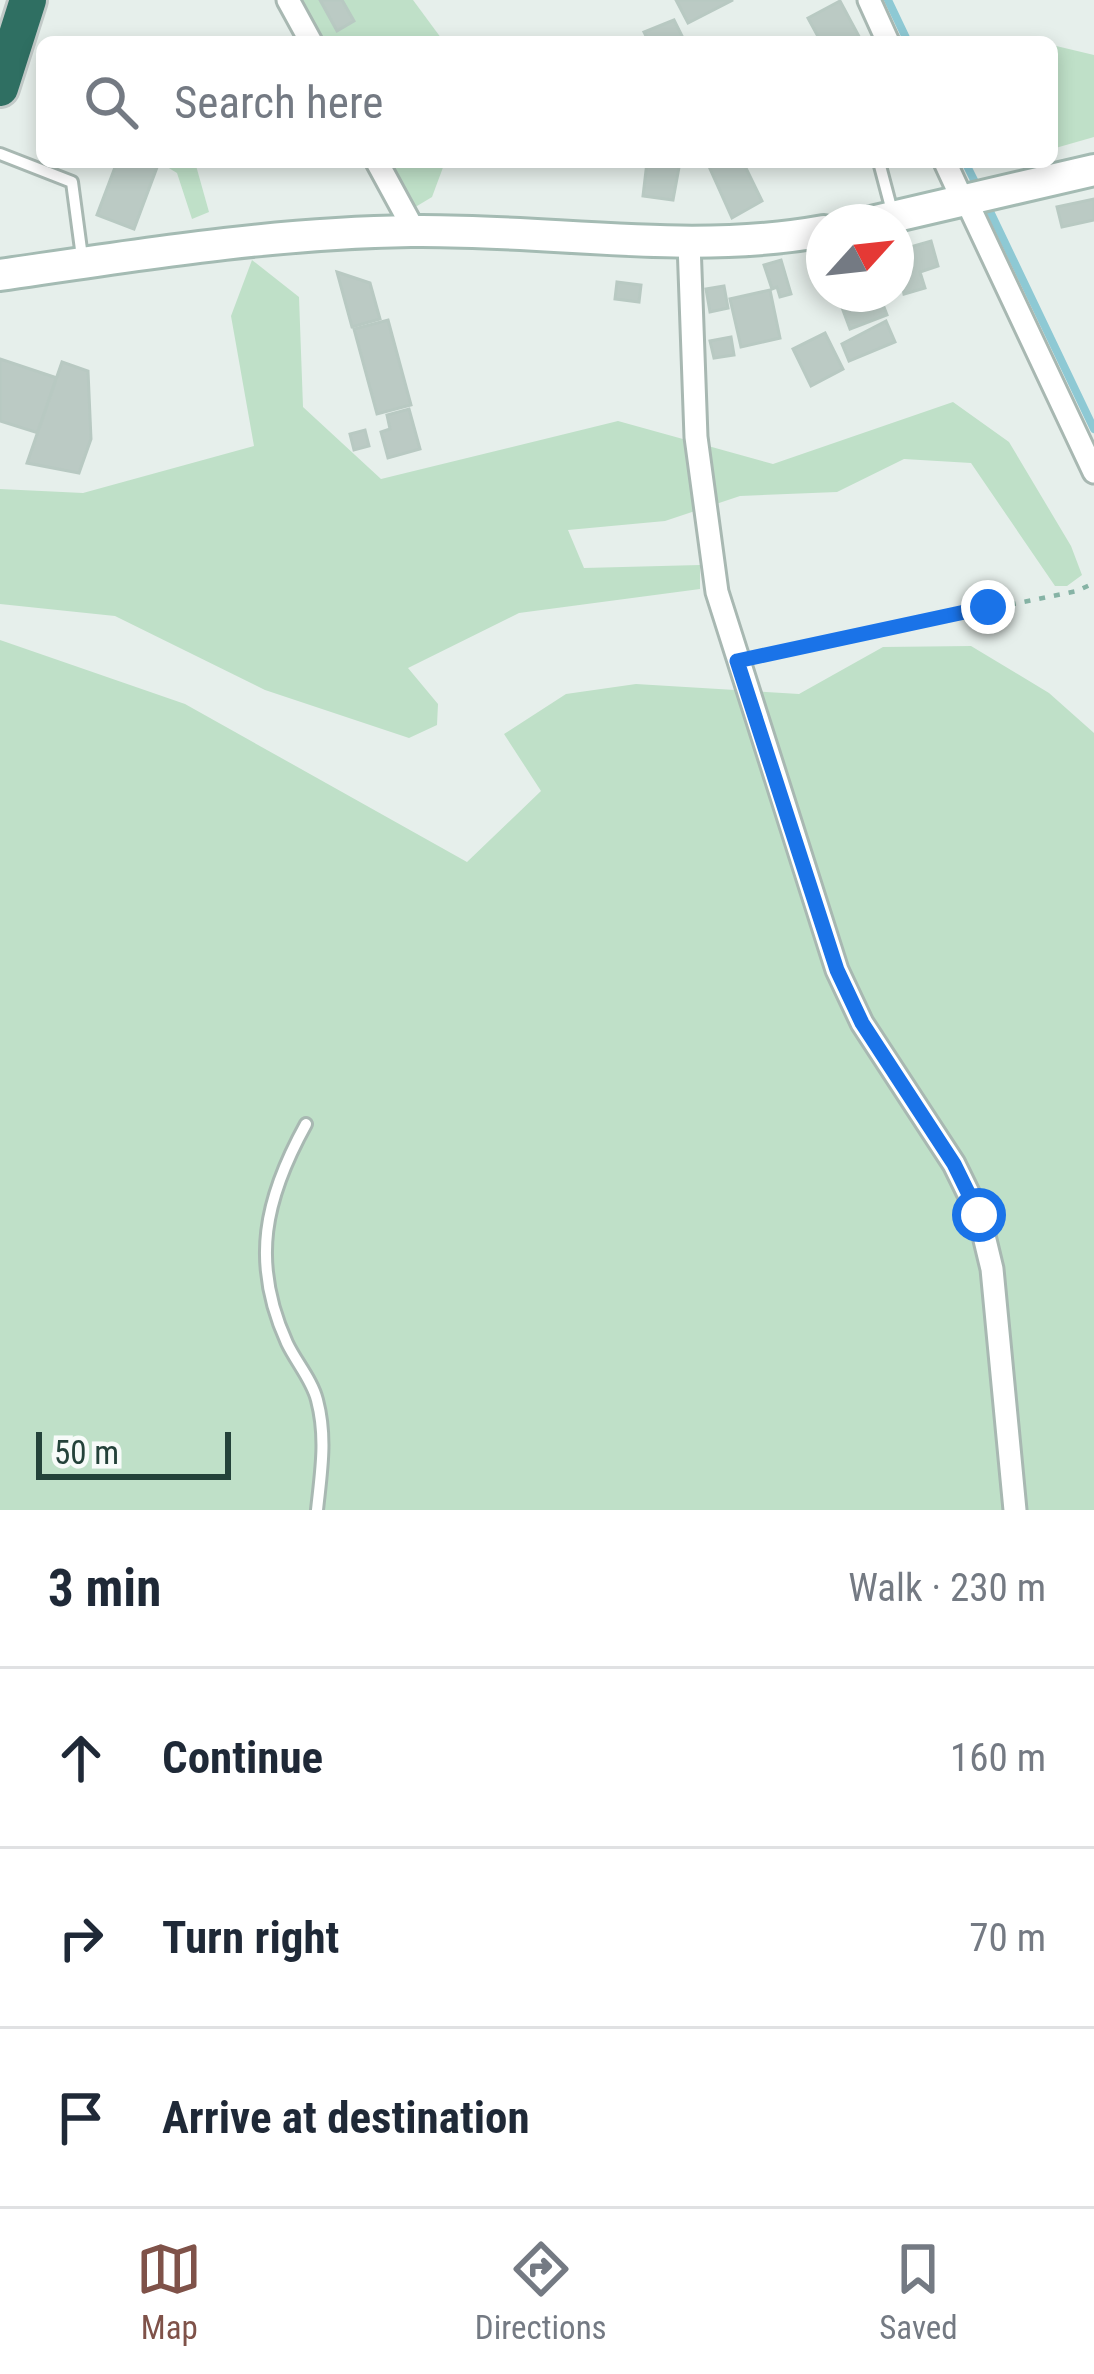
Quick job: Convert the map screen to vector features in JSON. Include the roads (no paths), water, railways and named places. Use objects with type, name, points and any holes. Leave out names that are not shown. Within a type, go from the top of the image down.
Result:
[{"type":"highway","points":[[0,88],[28,0]]},
{"type":"street","points":[[289,0],[308,36]]},
{"type":"street","points":[[869,0],[886,36]]},
{"type":"street","points":[[379,168],[414,230]]},
{"type":"street","points":[[948,168],[1094,472]]},
{"type":"street","points":[[914,213],[1094,170]]},
{"type":"street","points":[[0,274],[256,237],[414,230],[689,243],[806,233]]},
{"type":"street","points":[[689,243],[696,437],[718,592],[837,970],[862,1023],[954,1164],[979,1215],[992,1269],[1015,1510]]},
{"type":"lane","points":[[0,154],[72,182],[83,262]]},
{"type":"lane","points":[[879,168],[881,204]]},
{"type":"lane","points":[[306,1124],[280,1170],[269,1208],[264,1253],[271,1296],[287,1343],[316,1395],[325,1442],[316,1510]]},
{"type":"waterway","points":[[888,0],[905,36]]},
{"type":"waterway","points":[[968,168],[979,190]]},
{"type":"waterway","points":[[986,203],[1094,429]]}]
